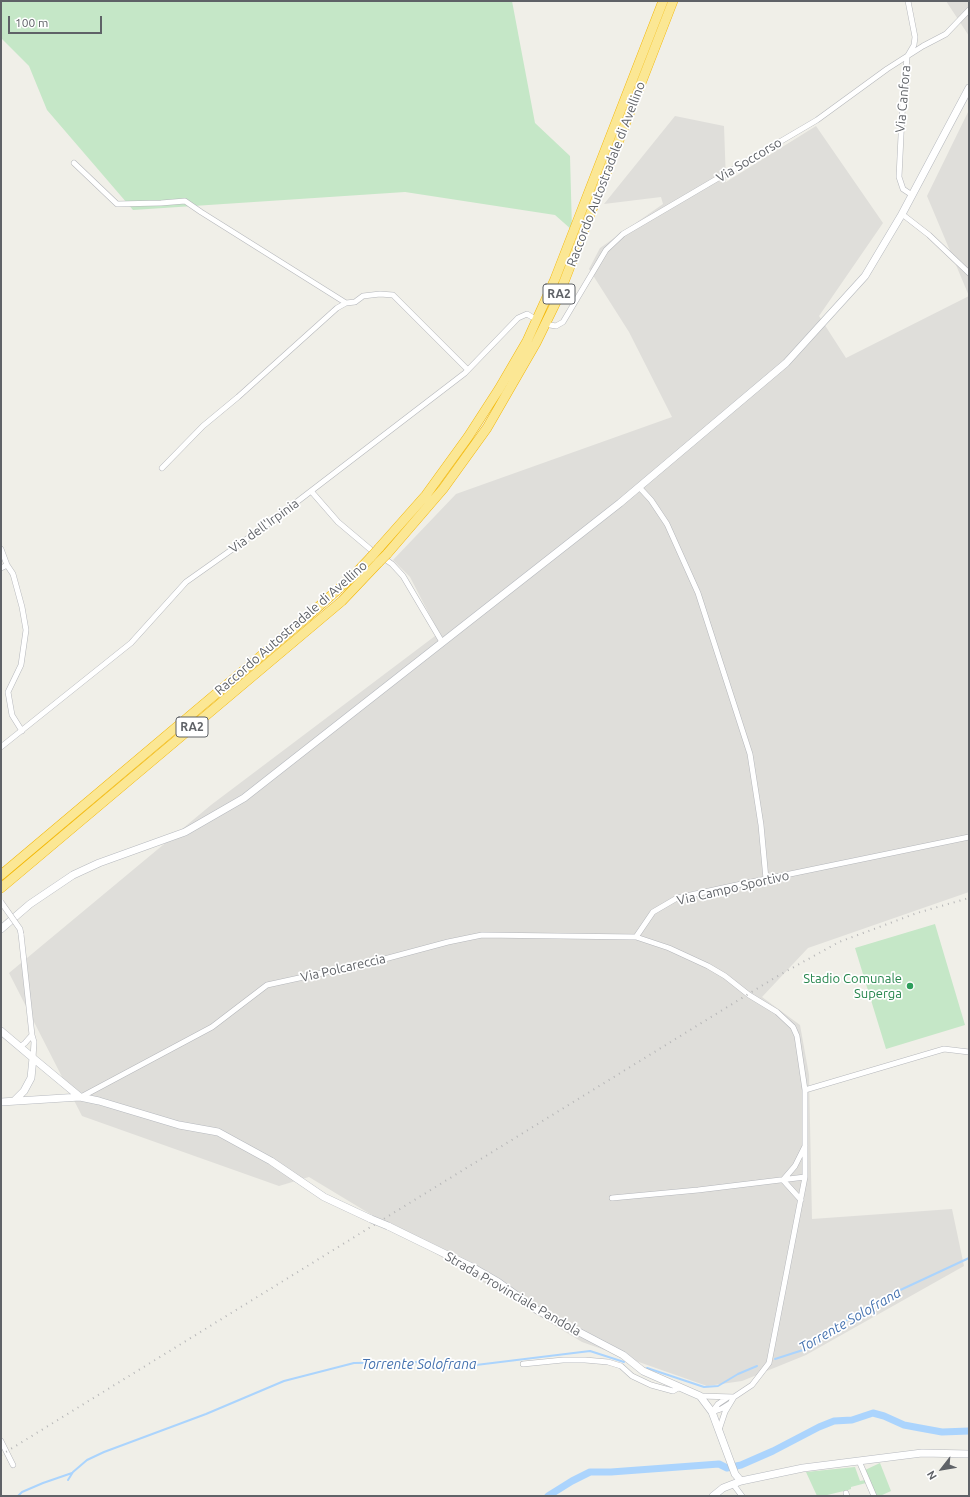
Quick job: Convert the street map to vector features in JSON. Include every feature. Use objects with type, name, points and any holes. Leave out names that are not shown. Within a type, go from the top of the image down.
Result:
[{"type":"highway","name":"Raccordo Autostradale di Avellino","points":[[1,875],[307,617],[371,557],[426,495],[468,438],[527,341],[555,279],[663,1]]},
{"type":"highway","name":"Raccordo Autostradale di Avellino","points":[[1,888],[336,606],[387,554],[443,489],[487,428],[536,343],[557,300],[673,1]]},
{"type":"street","name":"Via Canfora","points":[[908,1],[915,37],[914,45],[907,57],[899,178],[903,189],[912,195]]},
{"type":"street","name":"Via Soccorso","points":[[550,325],[556,326],[563,322],[606,250],[623,234],[817,120],[887,69],[923,46],[946,34],[969,10]]},
{"type":"street","points":[[1,929],[30,904],[73,875],[99,863],[185,832],[244,798],[639,487],[786,363],[865,276],[902,214],[969,88]]},
{"type":"street","points":[[74,163],[117,204],[160,204],[185,200],[201,212],[346,303]]},
{"type":"street","points":[[902,214],[929,235],[969,273]]},
{"type":"street","points":[[162,468],[203,426],[338,308],[346,303],[355,302],[363,296],[380,294],[393,295],[468,370]]},
{"type":"street","name":"Via dell'Irpinia","points":[[1,747],[131,643],[186,582],[268,524],[468,370],[518,318],[526,314],[532,317]]},
{"type":"street","points":[[639,487],[651,500],[667,524],[698,593],[750,754],[766,879]]},
{"type":"street","points":[[311,491],[338,522],[370,549],[392,564],[403,576],[442,642]]},
{"type":"street","points":[[1,549],[7,565],[13,574],[22,607],[26,630],[22,665],[8,692],[12,715],[22,731]]},
{"type":"street","points":[[1,568],[7,565]]},
{"type":"street","name":"Via Campo Sportivo","points":[[636,937],[653,912],[677,898],[969,837]]},
{"type":"street","points":[[1,902],[20,929],[34,1042],[31,1078],[24,1091],[14,1101]]},
{"type":"street","name":"Via Polcareccia","points":[[80,1097],[212,1027],[267,985],[377,961],[448,942],[482,935],[636,937]]},
{"type":"street","points":[[636,937],[663,946],[708,966],[725,976],[749,995],[777,1012],[793,1027],[797,1036],[805,1090],[805,1177],[801,1200],[769,1363],[752,1385],[734,1397],[725,1412],[720,1430]]},
{"type":"street","points":[[1,1031],[80,1097]]},
{"type":"street","points":[[20,1047],[32,1035]]},
{"type":"street","points":[[805,1090],[944,1049],[969,1052]]},
{"type":"street","points":[[1,1102],[80,1097]]},
{"type":"street","name":"Strada Provinciale Pandola","points":[[80,1097],[99,1101],[179,1125],[218,1132],[272,1161],[324,1197],[472,1267],[498,1282],[537,1310],[623,1355],[643,1371],[700,1396]]},
{"type":"street","points":[[783,1180],[795,1166],[806,1145]]},
{"type":"street","points":[[612,1198],[698,1190],[805,1177]]},
{"type":"street","points":[[783,1180],[801,1200]]},
{"type":"street","points":[[523,1364],[563,1360],[608,1362],[621,1366],[632,1376],[651,1385],[673,1391],[680,1387]]},
{"type":"street","points":[[700,1396],[734,1397]]},
{"type":"street","points":[[700,1396],[712,1412],[720,1430],[735,1474],[741,1481]]},
{"type":"street","points":[[712,1412],[718,1404],[728,1397]]},
{"type":"street","points":[[712,1412],[721,1410],[731,1402]]},
{"type":"street","points":[[1,1441],[13,1466]]},
{"type":"street","points":[[713,1496],[723,1488],[741,1481],[803,1468],[922,1453],[969,1454]]},
{"type":"street","points":[[859,1461],[874,1496]]},
{"type":"street","points":[[733,1484],[742,1496]]},
{"type":"shaded area","points":[[946,1],[969,1],[969,36]]},
{"type":"shaded area","points":[[969,110],[969,296],[927,196]]},
{"type":"shaded area","points":[[675,116],[724,126],[726,182],[816,126],[883,223],[819,316],[846,358],[969,296],[969,892],[808,948],[762,997],[800,1025],[809,1075],[812,1219],[952,1209],[964,1266],[806,1355],[742,1381],[707,1386],[582,1342],[309,1177],[279,1186],[82,1116],[9,973],[211,805],[439,633],[410,577],[393,560],[456,494],[672,417],[629,332],[589,269],[600,248],[663,204],[661,197],[604,204]]},
{"type":"green space","points":[[1,1],[512,1],[535,123],[570,156],[572,230],[555,215],[405,192],[133,210],[47,110],[29,66],[1,38]]},
{"type":"green space","name":"Stadio Comunale Superga","points":[[935,924],[965,1025],[886,1049],[855,948]]},
{"type":"green space","points":[[880,1463],[891,1491],[880,1496],[876,1496],[865,1470]]},
{"type":"green space","points":[[855,1467],[860,1481],[865,1480],[866,1483],[851,1487],[851,1489],[848,1490],[823,1496],[817,1496],[806,1472]]},
{"type":"waterway","name":"Torrente Solofrana","points":[[775,1359],[803,1350],[824,1337],[858,1312],[881,1299],[969,1258]]},
{"type":"waterway","name":"Torrente Solofrana","points":[[68,1480],[73,1472],[87,1460],[104,1452],[206,1414],[284,1381],[354,1363],[418,1362],[476,1365],[590,1351],[624,1362]]},
{"type":"waterway","name":"Torrente Solofrana","points":[[647,1368],[704,1387],[718,1386],[738,1374],[757,1366]]},
{"type":"waterway","name":"Torrente Solofrana","points":[[548,1496],[590,1472],[611,1472],[719,1464],[727,1468],[741,1465],[834,1421],[852,1420],[873,1413],[904,1425],[942,1432],[969,1431]]},
{"type":"waterway","points":[[18,1496],[22,1492],[43,1483],[72,1473]]},
{"type":"railway","points":[[1,1455],[776,977],[839,942],[917,913],[969,898]]},
{"type":"place","name":"Stadio Comunale Superga","points":[[910,986]]}]
